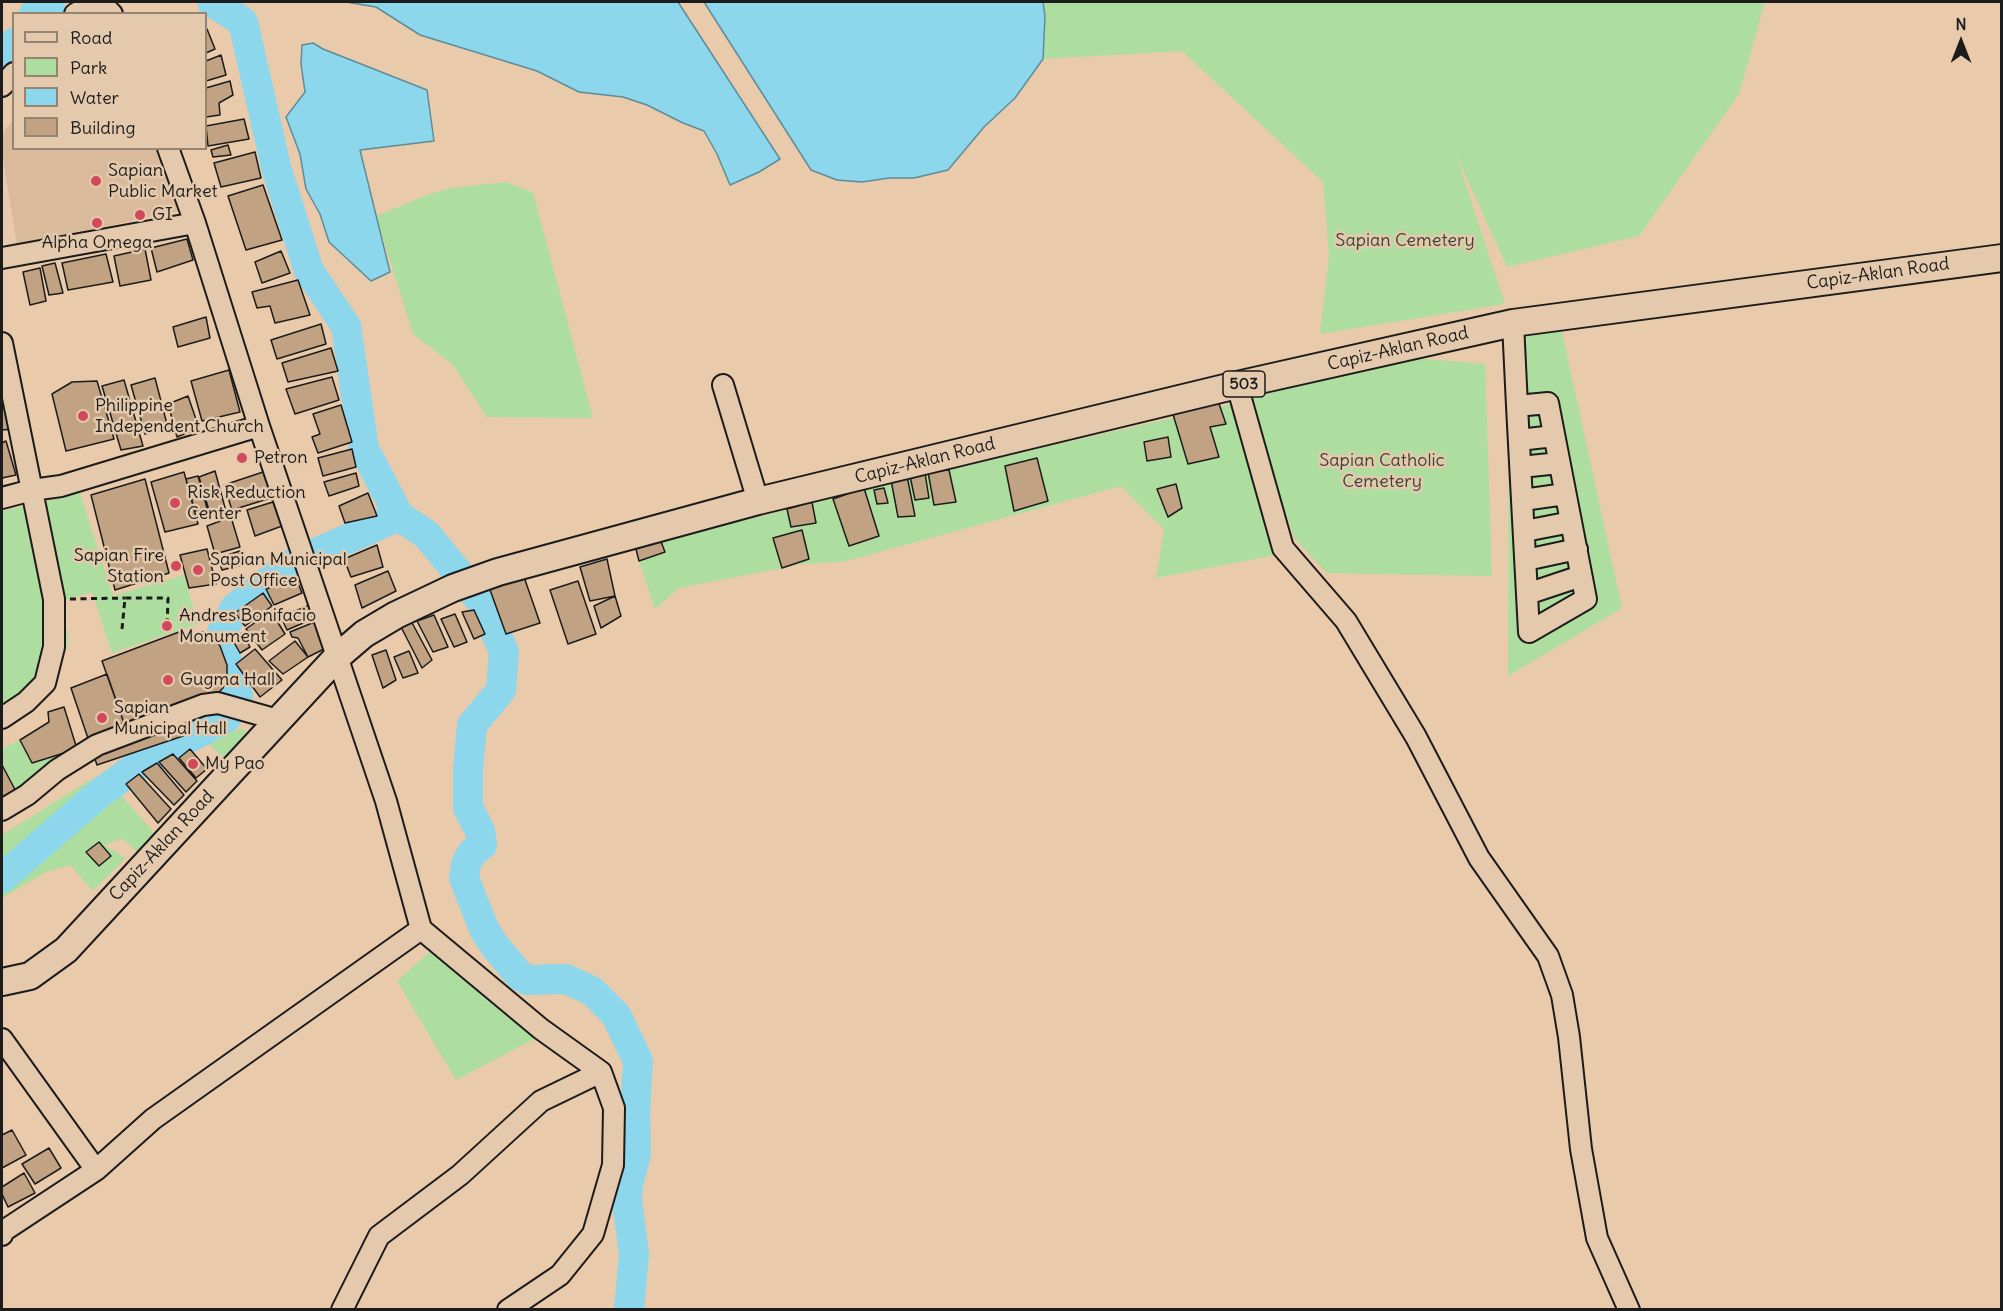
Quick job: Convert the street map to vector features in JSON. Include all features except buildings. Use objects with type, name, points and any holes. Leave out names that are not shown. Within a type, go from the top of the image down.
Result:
[{"type":"main road","name":"Capiz-Aklan Road","points":[[2,982],[30,976],[66,950],[266,717],[364,634],[396,615],[453,588],[498,572],[759,501],[1237,385],[1513,323],[2001,258]]},
{"type":"street","points":[[78,12],[87,7],[105,7],[110,12]]},
{"type":"street","points":[[2,86],[12,74]]},
{"type":"street","points":[[169,150],[195,223],[336,658],[386,801],[421,929],[541,1029],[601,1072],[614,1108],[613,1165],[594,1234],[560,1275],[508,1310]]},
{"type":"street","points":[[2,258],[195,223]]},
{"type":"street","points":[[1513,323],[1529,632],[1586,599],[1548,403],[1518,406]]},
{"type":"street","points":[[2,343],[54,599],[54,647],[45,683],[26,702],[2,718]]},
{"type":"street","points":[[723,385],[759,501]]},
{"type":"street","points":[[1237,385],[1283,548],[1346,621],[1416,736],[1479,858],[1548,956],[1562,995],[1568,1026],[1581,1149],[1597,1238],[1629,1310]]},
{"type":"street","points":[[2,498],[32,490],[61,486],[259,426]]},
{"type":"street","points":[[1520,440],[1554,436]]},
{"type":"street","points":[[1521,467],[1559,463]]},
{"type":"street","points":[[1523,500],[1565,494]]},
{"type":"street","points":[[1525,531],[1571,522]]},
{"type":"street","points":[[1526,560],[1577,549]]},
{"type":"street","points":[[1527,594],[1581,576]]},
{"type":"street","points":[[2,810],[27,795],[57,770],[98,745],[203,705],[218,703],[266,717]]},
{"type":"street","points":[[2,1235],[2,1232],[96,1170],[153,1119],[421,929]]},
{"type":"street","points":[[2,1039],[96,1170]]},
{"type":"street","points":[[342,1310],[379,1236],[460,1175],[541,1101],[601,1072]]},
{"type":"path","points":[[122,629],[125,598]]},
{"type":"path","points":[[54,599],[168,598],[167,631]]},
{"type":"shaded area","name":"Sapian Public Market","points":[[12,122],[12,150],[178,150],[194,208],[17,245],[2,153],[2,133]]},
{"type":"green space","name":"Sapian Cemetery","points":[[1043,2],[1765,2],[1739,94],[1639,236],[1507,267],[1456,155],[1505,304],[1320,334],[1329,255],[1323,182],[1182,51],[1043,59]]},
{"type":"green space","points":[[505,182],[533,192],[593,418],[487,417],[453,365],[413,334],[376,216],[451,188]]},
{"type":"green space","points":[[1559,318],[1622,608],[1508,676],[1509,325]]},
{"type":"green space","name":"Sapian Catholic Cemetery","points":[[1413,358],[1485,364],[1492,576],[1327,573],[1295,539],[1278,493],[1249,395]]},
{"type":"green space","points":[[1242,402],[1286,553],[1156,578],[1164,529],[1121,486],[843,562],[803,564],[679,588],[655,609],[639,561],[664,552],[660,539],[766,515],[879,485]]},
{"type":"green space","points":[[80,493],[113,596],[184,575],[198,624],[112,653],[92,592],[61,602],[69,641],[49,694],[2,717],[2,511]]},
{"type":"green space","points":[[242,728],[254,741],[233,766],[207,743]]},
{"type":"green space","points":[[20,740],[32,763],[77,749],[20,799],[2,765],[2,749]]},
{"type":"green space","points":[[133,760],[133,775],[117,791],[156,835],[138,853],[122,838],[105,845],[125,859],[93,891],[70,865],[44,873],[2,898],[2,835],[93,778]]},
{"type":"green space","points":[[445,938],[549,1031],[456,1080],[397,981]]},
{"type":"water","points":[[346,2],[678,2],[780,159],[759,172],[730,185],[704,131],[647,105],[623,97],[579,92],[537,71],[420,35],[376,7]]},
{"type":"water","points":[[704,2],[1043,2],[1045,16],[1043,59],[1015,98],[984,127],[948,170],[914,178],[889,178],[862,182],[837,180],[811,170]]},
{"type":"water","points":[[313,43],[427,90],[434,141],[360,150],[390,272],[371,281],[329,242],[320,214],[306,189],[300,154],[286,117],[305,92],[301,64],[302,45]]},
{"type":"waterway","points":[[39,12],[50,7],[49,2]]},
{"type":"waterway","points":[[212,2],[243,22],[276,167],[309,271],[346,326],[364,449],[399,516],[427,535],[484,605],[504,652],[501,690],[472,725],[468,770],[468,808],[480,831],[482,845],[472,853],[466,864],[464,878],[484,929],[520,976],[528,980],[566,979],[592,991],[616,1015],[638,1061],[635,1113],[636,1154],[628,1185],[627,1200],[634,1254],[629,1310]]},
{"type":"waterway","points":[[2,53],[12,45]]},
{"type":"waterway","points":[[2,878],[100,793],[142,763],[226,718],[238,696],[226,657],[222,632],[235,608],[287,566],[399,516]]},
{"type":"place","name":"Sapian Public Market","points":[[96,181]]},
{"type":"place","name":"GI","points":[[140,215]]},
{"type":"place","name":"Alpha Omega","points":[[97,223]]},
{"type":"place","name":"Philippine Independent Church","points":[[83,416]]},
{"type":"place","name":"Petron","points":[[242,458]]},
{"type":"place","name":"Risk Reduction Center","points":[[175,503]]},
{"type":"place","name":"Sapian Fire Station","points":[[176,566]]},
{"type":"place","name":"Sapian Municipal Post Office","points":[[198,570]]},
{"type":"place","name":"Andres Bonifacio Monument","points":[[167,626]]},
{"type":"place","name":"Gugma Hall","points":[[168,680]]},
{"type":"place","name":"Sapian Municipal Hall","points":[[102,718]]},
{"type":"place","name":"My Pao","points":[[193,764]]}]
